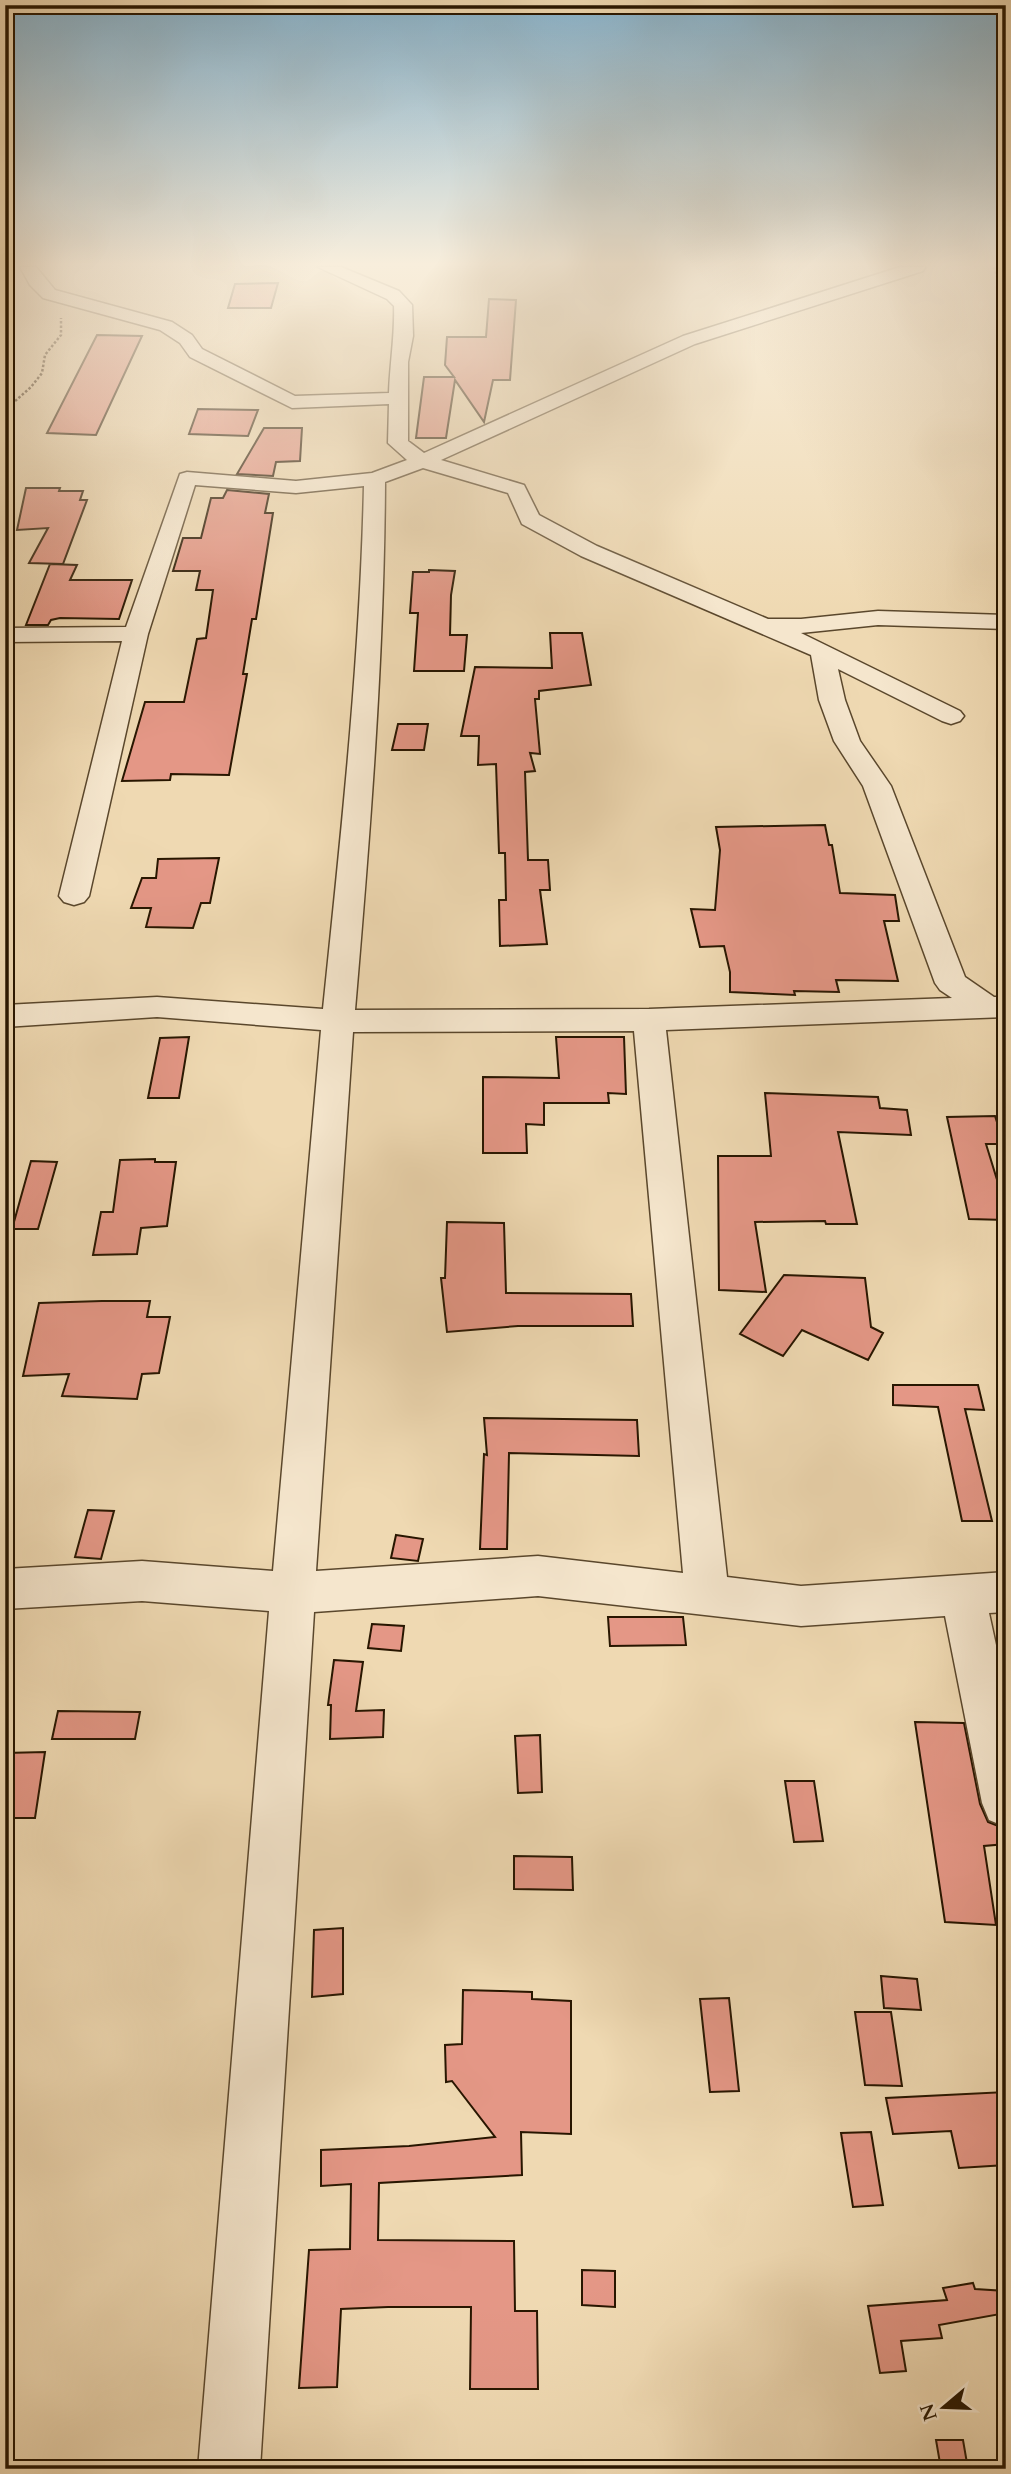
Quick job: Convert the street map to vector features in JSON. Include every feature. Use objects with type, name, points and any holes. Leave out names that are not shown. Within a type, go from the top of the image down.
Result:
[{"type":"street","points":[[254,382],[292,402],[399,398]]},
{"type":"street","points":[[399,382],[398,443],[422,461],[517,489],[530,519],[589,551],[822,651],[951,716]]},
{"type":"street","points":[[74,896],[136,634],[187,478],[296,487],[375,479],[422,461],[595,382]]},
{"type":"street","points":[[229,2469],[326,1160],[361,789],[375,582],[375,479]]},
{"type":"street","points":[[761,625],[801,626],[878,618],[1006,622]]},
{"type":"street","points":[[5,635],[136,634]]},
{"type":"street","points":[[822,651],[832,700],[846,741],[877,786],[951,984],[1000,1008]]},
{"type":"street","points":[[5,1016],[157,1007],[339,1021],[649,1020],[1000,1008]]},
{"type":"street","points":[[649,1020],[707,1595]]},
{"type":"street","points":[[5,1589],[142,1581],[293,1593],[538,1576],[801,1606],[984,1594],[1006,1803]]},
{"type":"path","points":[[5,411],[35,382]]},
{"type":"building","points":[[73,382],[120,382],[96,435],[47,433]]},
{"type":"building","points":[[423,382],[455,382],[446,438],[416,438]]},
{"type":"building","points":[[457,382],[492,382],[484,422]]},
{"type":"building","points":[[198,409],[258,410],[248,436],[189,434]]},
{"type":"building","points":[[264,428],[302,428],[300,461],[276,462],[273,476],[237,474]]},
{"type":"building","points":[[26,488],[83,491],[80,500],[87,500],[63,564],[29,563],[48,528],[17,530]]},
{"type":"building","points":[[227,490],[269,494],[265,513],[273,513],[256,619],[252,619],[243,674],[247,674],[229,775],[171,774],[170,780],[122,781],[145,702],[184,702],[197,639],[206,638],[213,590],[196,590],[200,571],[173,571],[183,538],[201,538],[211,498],[223,498]]},
{"type":"building","points":[[50,564],[77,565],[70,580],[132,580],[119,619],[60,618],[51,620],[48,625],[26,625]]},
{"type":"building","points":[[455,571],[451,595],[450,635],[467,635],[464,671],[414,671],[418,613],[410,613],[413,572]]},
{"type":"building","points":[[550,633],[582,633],[591,685],[539,691],[539,699],[535,699],[540,754],[530,753],[535,771],[525,772],[528,860],[548,860],[550,890],[540,890],[547,944],[500,946],[499,900],[506,900],[505,853],[499,853],[496,764],[478,765],[479,736],[461,736],[475,667],[552,668]]},
{"type":"building","points":[[398,724],[428,724],[424,750],[392,750]]},
{"type":"building","points":[[825,825],[829,845],[832,845],[840,893],[895,895],[899,921],[884,921],[898,981],[836,980],[839,992],[794,991],[795,995],[730,992],[730,972],[724,946],[700,947],[691,909],[715,910],[720,850],[716,827]]},
{"type":"building","points":[[219,858],[210,903],[201,903],[193,928],[146,927],[151,908],[131,908],[142,878],[156,878],[158,859]]},
{"type":"building","points":[[189,1037],[179,1098],[148,1098],[160,1038]]},
{"type":"building","points":[[556,1037],[624,1037],[626,1094],[608,1093],[609,1103],[544,1103],[544,1125],[526,1124],[527,1153],[483,1153],[483,1077],[559,1078]]},
{"type":"building","points":[[765,1093],[878,1097],[880,1108],[907,1110],[911,1135],[838,1132],[857,1224],[826,1224],[825,1221],[755,1222],[766,1292],[719,1290],[718,1156],[771,1156]]},
{"type":"building","points":[[995,1116],[1004,1144],[986,1144],[1006,1209],[1006,1220],[969,1219],[947,1117]]},
{"type":"building","points":[[155,1159],[155,1162],[176,1162],[167,1226],[141,1228],[137,1254],[93,1255],[101,1212],[113,1212],[120,1160]]},
{"type":"building","points":[[31,1161],[57,1162],[38,1229],[12,1229]]},
{"type":"building","points":[[447,1222],[504,1223],[506,1293],[631,1294],[633,1326],[518,1326],[447,1332],[441,1278],[445,1278]]},
{"type":"building","points":[[784,1275],[865,1278],[871,1327],[883,1333],[868,1360],[802,1330],[783,1356],[740,1334]]},
{"type":"building","points":[[150,1301],[147,1317],[170,1317],[159,1373],[142,1374],[137,1399],[62,1396],[69,1374],[23,1376],[39,1303]]},
{"type":"building","points":[[893,1385],[978,1385],[984,1410],[965,1409],[992,1521],[962,1521],[938,1407],[893,1405]]},
{"type":"building","points":[[484,1418],[637,1420],[639,1456],[509,1453],[507,1549],[480,1549],[484,1454],[487,1455]]},
{"type":"building","points":[[88,1510],[114,1511],[101,1559],[75,1557]]},
{"type":"building","points":[[396,1535],[423,1539],[418,1561],[391,1558]]},
{"type":"building","points":[[608,1617],[683,1617],[686,1645],[610,1646]]},
{"type":"building","points":[[372,1624],[404,1626],[401,1651],[368,1648]]},
{"type":"building","points":[[334,1660],[363,1662],[356,1711],[384,1710],[383,1737],[330,1739],[331,1705],[328,1705]]},
{"type":"building","points":[[58,1711],[140,1712],[135,1739],[52,1739]]},
{"type":"building","points":[[915,1722],[964,1723],[980,1804],[988,1822],[1006,1829],[1006,1844],[984,1846],[996,1925],[945,1922]]},
{"type":"building","points":[[540,1735],[542,1792],[518,1793],[515,1736]]},
{"type":"building","points":[[45,1752],[35,1818],[5,1818],[5,1753]]},
{"type":"building","points":[[785,1781],[814,1781],[823,1841],[794,1842]]},
{"type":"building","points":[[514,1856],[572,1857],[573,1890],[514,1889]]},
{"type":"building","points":[[343,1928],[343,1994],[312,1997],[314,1930]]},
{"type":"building","points":[[881,1976],[917,1979],[921,2010],[884,2008]]},
{"type":"building","points":[[463,1990],[532,1992],[532,1999],[571,2001],[571,2134],[521,2132],[522,2175],[379,2183],[378,2240],[514,2241],[515,2311],[537,2311],[538,2389],[470,2389],[471,2307],[341,2309],[337,2387],[299,2388],[309,2250],[350,2249],[351,2184],[321,2186],[321,2150],[409,2146],[495,2137],[452,2081],[446,2082],[445,2045],[462,2044]]},
{"type":"building","points":[[729,1998],[739,2091],[710,2092],[700,1999]]},
{"type":"building","points":[[855,2012],[891,2012],[902,2086],[865,2085]]},
{"type":"building","points":[[1006,2092],[1006,2165],[959,2168],[951,2131],[893,2134],[886,2098]]},
{"type":"building","points":[[871,2132],[883,2205],[853,2207],[841,2133]]},
{"type":"building","points":[[582,2270],[615,2271],[615,2307],[582,2305]]},
{"type":"building","points":[[973,2283],[975,2289],[1006,2291],[1006,2313],[939,2325],[942,2338],[901,2341],[906,2371],[880,2373],[868,2306],[947,2300],[943,2288]]},
{"type":"building","points":[[936,2440],[963,2440],[968,2469],[941,2469]]}]
